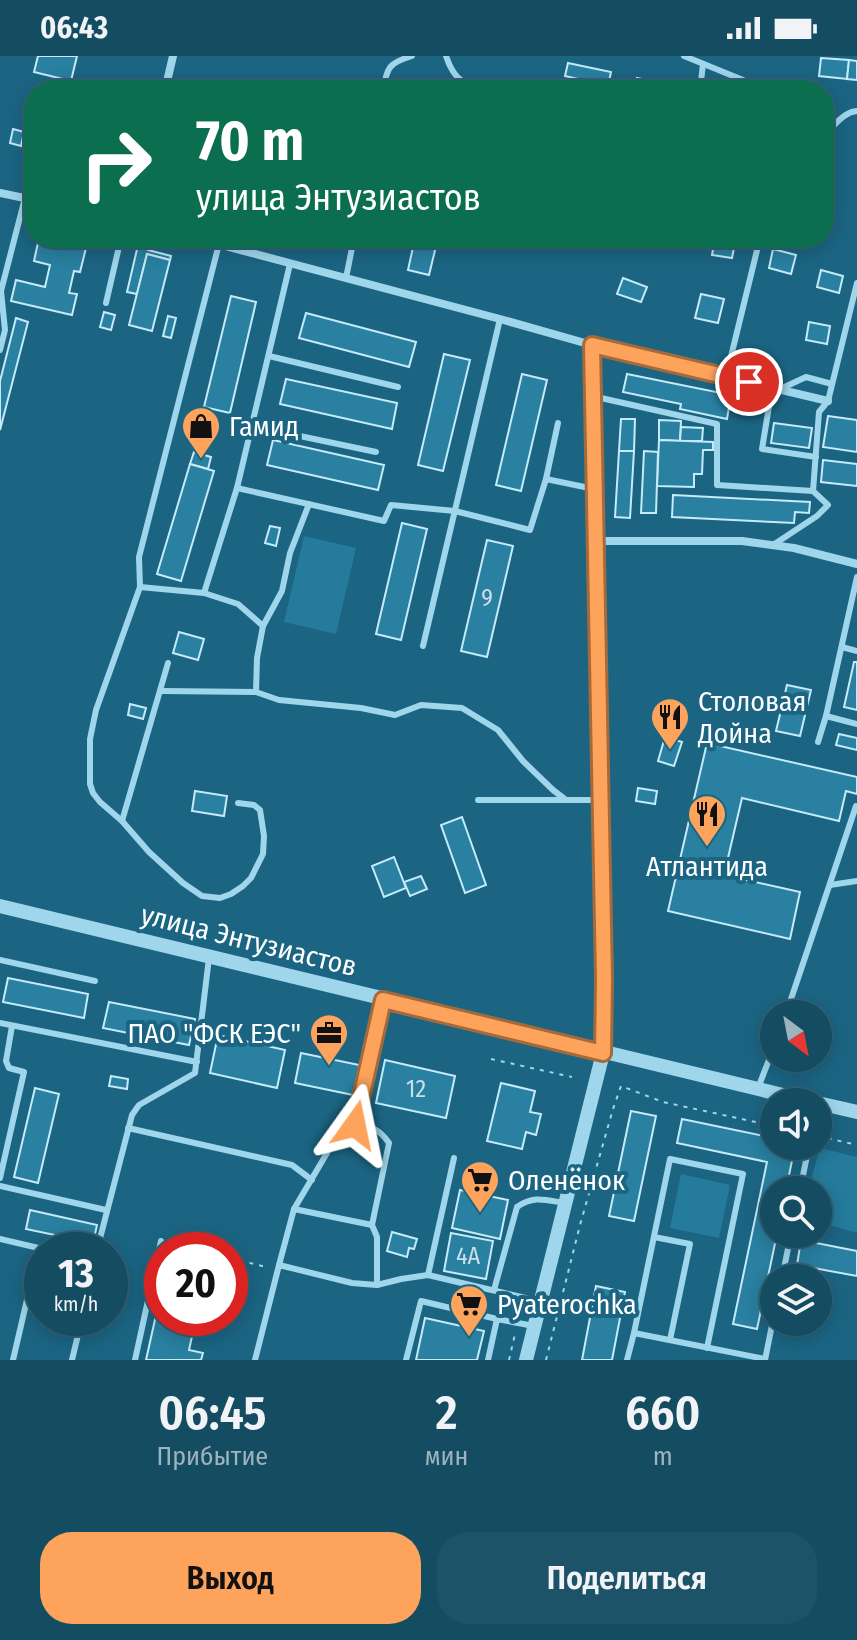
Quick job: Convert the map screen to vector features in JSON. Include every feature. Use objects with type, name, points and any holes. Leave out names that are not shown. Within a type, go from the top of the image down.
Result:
[{"type":"street","points":[[167,80],[173,56]]},
{"type":"street","points":[[0,193],[24,198]]},
{"type":"street","points":[[233,248],[592,345],[828,401]]},
{"type":"street","points":[[526,1360],[603,1053],[592,345]]},
{"type":"street","points":[[594,541],[742,541],[794,548],[857,564]]},
{"type":"street","name":"улица Энтузиастов","points":[[0,906],[758,1090]]},
{"type":"street","points":[[832,1106],[857,1112]]},
{"type":"lane","points":[[385,80],[387,70],[396,61],[412,56]]},
{"type":"lane","points":[[446,56],[451,71],[459,80]]},
{"type":"lane","points":[[684,56],[743,80]]},
{"type":"lane","points":[[701,80],[703,64]]},
{"type":"lane","points":[[834,125],[850,112],[857,111]]},
{"type":"lane","points":[[0,350],[5,330],[1,291],[24,218]]},
{"type":"lane","points":[[106,303],[119,248]]},
{"type":"lane","points":[[218,248],[139,557],[140,587],[96,710],[90,739],[90,784],[100,802],[122,821],[149,852],[202,896],[220,898],[243,886],[251,878],[263,854],[260,810],[254,805],[238,803]]},
{"type":"lane","points":[[346,278],[352,248]]},
{"type":"lane","points":[[726,377],[758,248]]},
{"type":"lane","points":[[204,593],[237,488],[290,264]]},
{"type":"lane","points":[[813,491],[819,412],[828,401],[857,283]]},
{"type":"lane","points":[[423,646],[500,319]]},
{"type":"lane","points":[[269,356],[398,387]]},
{"type":"lane","points":[[816,457],[762,449],[775,389],[806,377],[832,384]]},
{"type":"lane","points":[[592,396],[717,424],[717,485],[813,491],[828,505],[817,516],[773,545]]},
{"type":"lane","points":[[237,488],[384,521],[391,505],[455,511],[530,530],[546,479],[558,423]]},
{"type":"lane","points":[[252,426],[376,452]]},
{"type":"lane","points":[[546,479],[594,489]]},
{"type":"lane","points":[[256,692],[257,658],[263,626],[282,591],[290,553],[309,504]]},
{"type":"lane","points":[[818,742],[857,577]]},
{"type":"lane","points":[[140,587],[204,593],[238,604],[263,626]]},
{"type":"lane","points":[[842,647],[857,651]]},
{"type":"lane","points":[[122,821],[168,663]]},
{"type":"lane","points":[[162,691],[256,692],[279,700],[361,708],[395,715],[421,705],[462,708],[498,730],[523,761],[566,800]]},
{"type":"lane","points":[[826,716],[857,724]]},
{"type":"lane","points":[[478,800],[601,800]]},
{"type":"lane","points":[[791,1000],[856,806]]},
{"type":"lane","points":[[830,885],[857,881]]},
{"type":"lane","points":[[101,1232],[132,1115],[139,1105],[195,1073],[209,958]]},
{"type":"lane","points":[[0,960],[95,981]]},
{"type":"lane","points":[[355,1125],[383,1000]]},
{"type":"lane","points":[[0,1023],[197,1062]]},
{"type":"lane","points":[[0,1178],[24,1072],[9,1068],[6,1061],[12,1026]]},
{"type":"lane","points":[[758,1090],[765,1072]]},
{"type":"lane","points":[[255,1360],[294,1209],[338,1130],[355,1125],[366,1125],[381,1132],[389,1143],[372,1225],[377,1237],[377,1285]]},
{"type":"lane","points":[[128,1128],[292,1165],[312,1180]]},
{"type":"lane","points":[[428,1275],[454,1158]]},
{"type":"lane","points":[[627,1360],[670,1159],[743,1174],[707,1348]]},
{"type":"lane","points":[[0,1186],[106,1210]]},
{"type":"lane","points":[[494,1290],[517,1207],[535,1198],[564,1203]]},
{"type":"lane","points":[[294,1209],[372,1225]]},
{"type":"lane","points":[[654,1237],[690,1244],[670,1340]]},
{"type":"lane","points":[[0,1239],[24,1245]]},
{"type":"lane","points":[[279,1265],[352,1283],[377,1285],[428,1275],[541,1301]]},
{"type":"lane","points":[[406,1360],[421,1301],[534,1326]]},
{"type":"lane","points":[[13,1360],[24,1313]]},
{"type":"lane","points":[[135,1360],[144,1319]]},
{"type":"lane","points":[[488,1360],[497,1319]]},
{"type":"lane","points":[[634,1333],[765,1360],[770,1336]]},
{"type":"lane","points":[[72,1360],[78,1336]]},
{"type":"path","points":[[491,1059],[572,1077]]},
{"type":"path","points":[[546,1360],[580,1225],[621,1086],[663,1102],[760,1123]]},
{"type":"path","points":[[832,1139],[857,1145]]},
{"type":"path","points":[[248,1262],[279,1265]]},
{"type":"shaded area","points":[[304,536],[356,548],[336,634],[284,622]]},
{"type":"shaded area","points":[[832,1151],[857,1157],[857,1233],[832,1226],[832,1176],[812,1176],[817,1160],[832,1160]]},
{"type":"shaded area","points":[[681,1174],[730,1185],[719,1238],[670,1228]]},
{"type":"building","points":[[38,56],[77,56],[71,80],[34,72]]},
{"type":"building","points":[[821,58],[849,60],[847,79],[819,76]]},
{"type":"building","points":[[849,60],[857,61],[857,80],[847,79]]},
{"type":"building","points":[[568,63],[611,72],[609,80],[582,80],[565,76]]},
{"type":"building","points":[[13,129],[24,132],[21,146],[10,143]]},
{"type":"building","points":[[37,248],[86,248],[80,272],[74,271],[69,293],[77,294],[72,315],[11,301],[16,280],[45,287],[50,265],[34,261]]},
{"type":"building","points":[[137,248],[148,248],[171,256],[170,260],[147,254],[137,294],[127,292]]},
{"type":"building","points":[[413,248],[436,248],[429,275],[408,270]]},
{"type":"building","points":[[713,248],[734,248],[732,258],[712,255]]},
{"type":"building","points":[[773,249],[796,255],[791,274],[769,268]]},
{"type":"building","points":[[147,254],[170,260],[152,331],[129,325]]},
{"type":"building","points":[[821,270],[843,276],[839,293],[817,287]]},
{"type":"building","points":[[623,278],[647,287],[641,302],[617,294]]},
{"type":"building","points":[[701,294],[724,299],[718,323],[695,318]]},
{"type":"building","points":[[231,296],[256,302],[230,413],[204,407]]},
{"type":"building","points":[[104,312],[115,315],[111,330],[100,327]]},
{"type":"building","points":[[306,313],[416,342],[409,367],[299,338]]},
{"type":"building","points":[[168,316],[176,318],[171,338],[163,336]]},
{"type":"building","points":[[16,318],[28,322],[0,430],[0,381]]},
{"type":"building","points":[[809,322],[830,326],[827,344],[806,340]]},
{"type":"building","points":[[444,354],[470,360],[443,471],[418,465]]},
{"type":"building","points":[[522,374],[547,380],[521,491],[496,485]]},
{"type":"building","points":[[627,374],[731,395],[727,419],[680,409],[681,404],[623,392]]},
{"type":"building","points":[[286,379],[397,403],[392,429],[280,404]]},
{"type":"building","points":[[828,416],[857,420],[857,452],[823,447]]},
{"type":"building","points":[[621,419],[635,419],[634,451],[619,451]]},
{"type":"building","points":[[659,420],[681,421],[680,441],[659,440]]},
{"type":"building","points":[[774,423],[812,428],[809,448],[771,443]]},
{"type":"building","points":[[681,427],[703,428],[702,441],[680,441]]},
{"type":"building","points":[[273,440],[384,465],[378,490],[267,465]]},
{"type":"building","points":[[659,440],[713,442],[713,450],[703,450],[702,474],[694,474],[694,487],[657,486]]},
{"type":"building","points":[[619,451],[634,451],[630,518],[615,517]]},
{"type":"building","points":[[644,451],[658,452],[656,513],[641,513]]},
{"type":"building","name":"Гамид","points":[[194,452],[211,457],[208,469],[190,464]]},
{"type":"building","points":[[823,460],[857,464],[857,486],[821,482]]},
{"type":"building","points":[[190,464],[214,471],[181,581],[157,574]]},
{"type":"building","points":[[673,495],[810,502],[809,513],[795,512],[794,523],[672,517]]},
{"type":"building","points":[[402,523],[427,529],[401,640],[376,634]]},
{"type":"building","points":[[270,526],[280,528],[276,546],[265,543]]},
{"type":"building","points":[[487,540],[513,546],[487,657],[461,651]]},
{"type":"building","points":[[179,632],[204,639],[198,660],[173,653]]},
{"type":"building","points":[[854,662],[857,662],[857,710],[844,707]]},
{"type":"building","points":[[787,685],[811,690],[800,736],[776,731]]},
{"type":"building","points":[[130,704],[146,708],[143,719],[128,715]]},
{"type":"building","points":[[839,734],[857,738],[857,750],[836,745]]},
{"type":"building","name":"Столовая Дойна","points":[[665,737],[682,742],[674,766],[658,761]]},
{"type":"building","name":"Атлантида","points":[[707,743],[857,777],[857,794],[846,791],[839,821],[742,798],[724,875],[800,892],[790,939],[668,911]]},
{"type":"building","points":[[638,788],[657,791],[655,804],[636,801]]},
{"type":"building","points":[[195,791],[227,796],[224,816],[192,811]]},
{"type":"building","points":[[462,817],[486,885],[465,893],[441,825]]},
{"type":"building","points":[[394,857],[406,888],[384,897],[372,866]]},
{"type":"building","points":[[421,876],[427,889],[410,896],[404,882]]},
{"type":"building","points":[[8,978],[88,994],[84,1018],[3,1002]]},
{"type":"building","points":[[109,1002],[195,1019],[189,1045],[103,1028]]},
{"type":"building","points":[[218,1035],[285,1050],[277,1088],[210,1073]]},
{"type":"building","points":[[301,1053],[364,1066],[358,1096],[295,1083]]},
{"type":"building","points":[[385,1060],[455,1076],[446,1118],[376,1103]]},
{"type":"building","points":[[111,1076],[128,1079],[127,1089],[109,1086]]},
{"type":"building","points":[[501,1083],[535,1091],[530,1112],[541,1114],[536,1135],[526,1132],[522,1149],[487,1141]]},
{"type":"building","points":[[35,1088],[59,1094],[38,1183],[14,1177]]},
{"type":"building","points":[[631,1111],[656,1116],[634,1221],[609,1216]]},
{"type":"building","points":[[682,1119],[760,1135],[760,1160],[792,1160],[789,1176],[764,1176],[767,1162],[677,1143]]},
{"type":"building","name":"Оленёнок","points":[[460,1190],[508,1200],[500,1239],[452,1228]]},
{"type":"building","points":[[760,1195],[760,1248],[774,1248],[771,1264],[760,1264],[757,1329],[733,1324]]},
{"type":"building","points":[[30,1210],[97,1225],[95,1232],[26,1229]]},
{"type":"building","points":[[392,1232],[417,1239],[414,1249],[409,1248],[407,1257],[387,1251]]},
{"type":"building","points":[[451,1233],[493,1241],[486,1279],[444,1271]]},
{"type":"building","points":[[832,1246],[857,1251],[857,1276],[832,1271],[832,1264],[797,1264],[800,1248]]},
{"type":"building","points":[[596,1286],[625,1292],[612,1360],[582,1360]]},
{"type":"building","points":[[425,1318],[484,1331],[477,1360],[416,1360]]},
{"type":"building","points":[[151,1336],[192,1336],[189,1350],[203,1353],[201,1360],[146,1360]]},
{"type":"place","name":"Гамид","points":[[201,460]]},
{"type":"place","name":"Столовая Дойна","points":[[670,751]]},
{"type":"place","name":"Атлантида","points":[[707,848]]},
{"type":"place","name":"ПАО \"ФСК ЕЭС\"","points":[[329,1067]]},
{"type":"place","name":"Оленёнок","points":[[480,1214]]},
{"type":"place","name":"Pyaterochka","points":[[469,1338]]},
{"type":"route","points":[[355,1125],[383,1000],[603,1053],[592,345],[749,382]]}]
